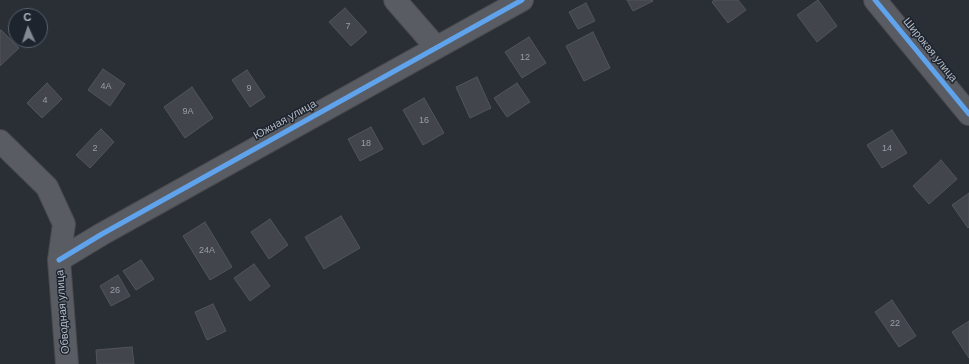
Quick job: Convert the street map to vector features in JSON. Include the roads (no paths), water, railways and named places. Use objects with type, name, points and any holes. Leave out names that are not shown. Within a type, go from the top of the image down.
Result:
[{"type":"street","points":[[395,0],[436,47]]},
{"type":"street","name":"Южная улица","points":[[59,260],[102,234],[522,0]]},
{"type":"street","name":"Широкая улица","points":[[875,0],[892,9],[969,114]]},
{"type":"street","name":"Обводная улица","points":[[0,141],[47,187],[64,224],[59,260],[67,364]]}]
